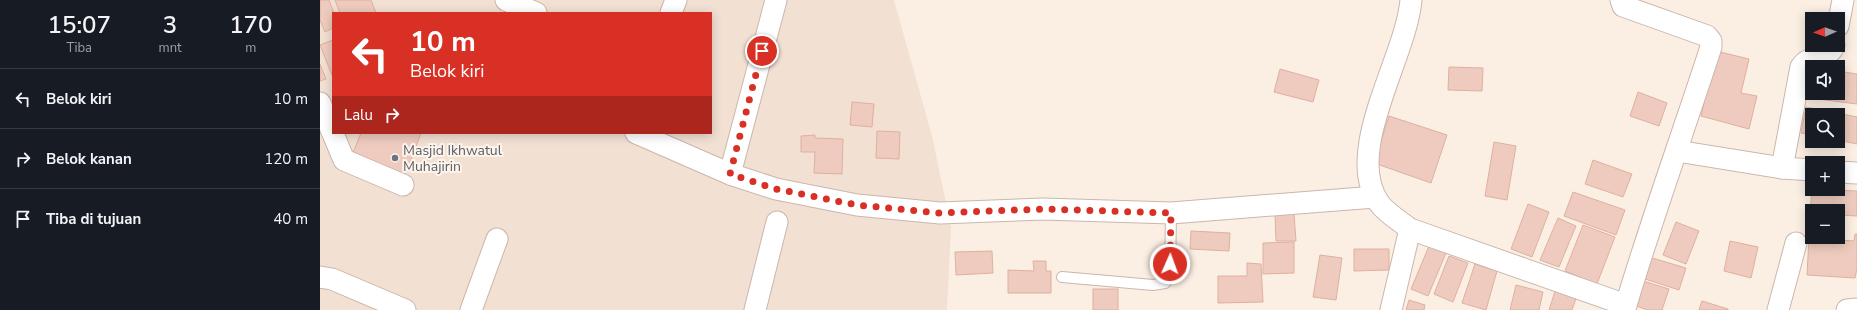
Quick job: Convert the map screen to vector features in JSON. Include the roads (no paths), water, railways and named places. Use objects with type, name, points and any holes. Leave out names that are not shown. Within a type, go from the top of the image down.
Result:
[{"type":"street","points":[[506,0],[534,12]]},
{"type":"street","points":[[671,12],[676,0]]},
{"type":"street","points":[[730,174],[776,0]]},
{"type":"street","points":[[1411,0],[1407,28],[1373,122],[1368,158],[1368,175],[1375,197],[1380,205],[1410,229],[1626,308],[1650,224],[1677,151],[1711,47],[1711,41],[1707,36],[1623,6],[1621,0]]},
{"type":"street","points":[[1841,12],[1843,0]]},
{"type":"street","points":[[1782,168],[1801,66],[1811,57],[1823,56],[1830,52]]},
{"type":"street","points":[[320,96],[332,92]]},
{"type":"street","points":[[320,103],[332,132]]},
{"type":"street","points":[[333,134],[344,160],[404,185]]},
{"type":"street","points":[[638,134],[730,174],[776,189],[857,205],[940,213],[1043,209],[1171,213],[1375,197]]},
{"type":"street","points":[[1677,151],[1782,168],[1805,170]]},
{"type":"street","points":[[1845,172],[1857,173]]},
{"type":"street","points":[[755,310],[777,222]]},
{"type":"street","points":[[1391,310],[1410,229]]},
{"type":"street","points":[[471,310],[497,239]]},
{"type":"street","points":[[1778,310],[1796,243]]},
{"type":"street","points":[[320,277],[332,279],[404,310]]},
{"type":"street","points":[[1847,310],[1857,309]]},
{"type":"lane","points":[[1062,277],[1153,285],[1165,283],[1170,277],[1171,213]]},
{"type":"place","name":"Masjid Ikhwatul Muhajirin","points":[[395,158]]}]
